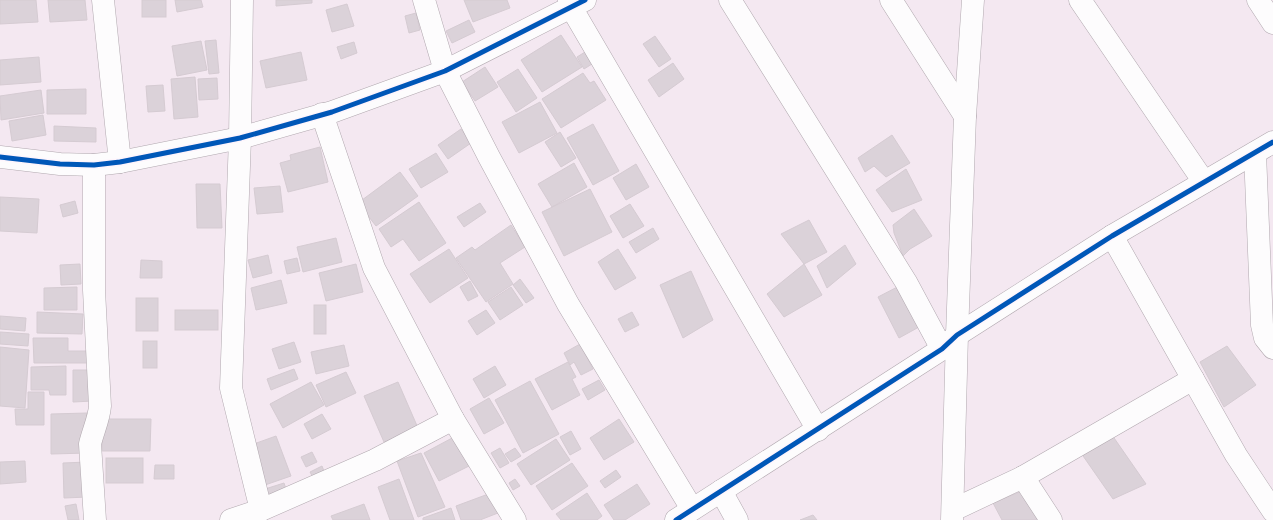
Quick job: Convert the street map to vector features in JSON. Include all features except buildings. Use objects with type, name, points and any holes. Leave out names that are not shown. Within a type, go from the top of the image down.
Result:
[{"type":"street","points":[[103,0],[120,162]]},
{"type":"street","points":[[242,0],[240,138],[231,388],[261,510]]},
{"type":"street","points":[[424,0],[444,71],[485,151],[684,514],[818,430],[1112,236],[1264,148]]},
{"type":"street","points":[[730,0],[906,282],[950,342]]},
{"type":"street","points":[[891,0],[965,116]]},
{"type":"street","points":[[973,0],[950,342],[952,515],[1023,477],[1193,379]]},
{"type":"street","points":[[1080,0],[1204,182]]},
{"type":"street","points":[[1258,0],[1273,24]]},
{"type":"street","points":[[0,157],[60,164],[94,165],[120,162],[240,138],[322,114],[444,71],[575,2],[818,430]]},
{"type":"street","points":[[322,114],[374,268],[453,419],[515,520]]},
{"type":"street","points":[[1264,148],[1262,325],[1265,338],[1273,348]]},
{"type":"street","points":[[94,165],[94,290],[100,406],[99,417],[90,444],[95,520]]},
{"type":"street","points":[[1112,236],[1236,455],[1273,510]]},
{"type":"street","points":[[231,520],[261,510],[375,460],[453,419]]},
{"type":"street","points":[[1023,477],[1051,520]]},
{"type":"street","points":[[721,491],[737,520]]},
{"type":"cycle path","points":[[0,157],[60,164],[94,165],[120,162],[240,138],[332,112],[445,71],[585,0]]},
{"type":"cycle path","points":[[676,520],[942,349],[957,335],[1112,236],[1273,142]]}]
